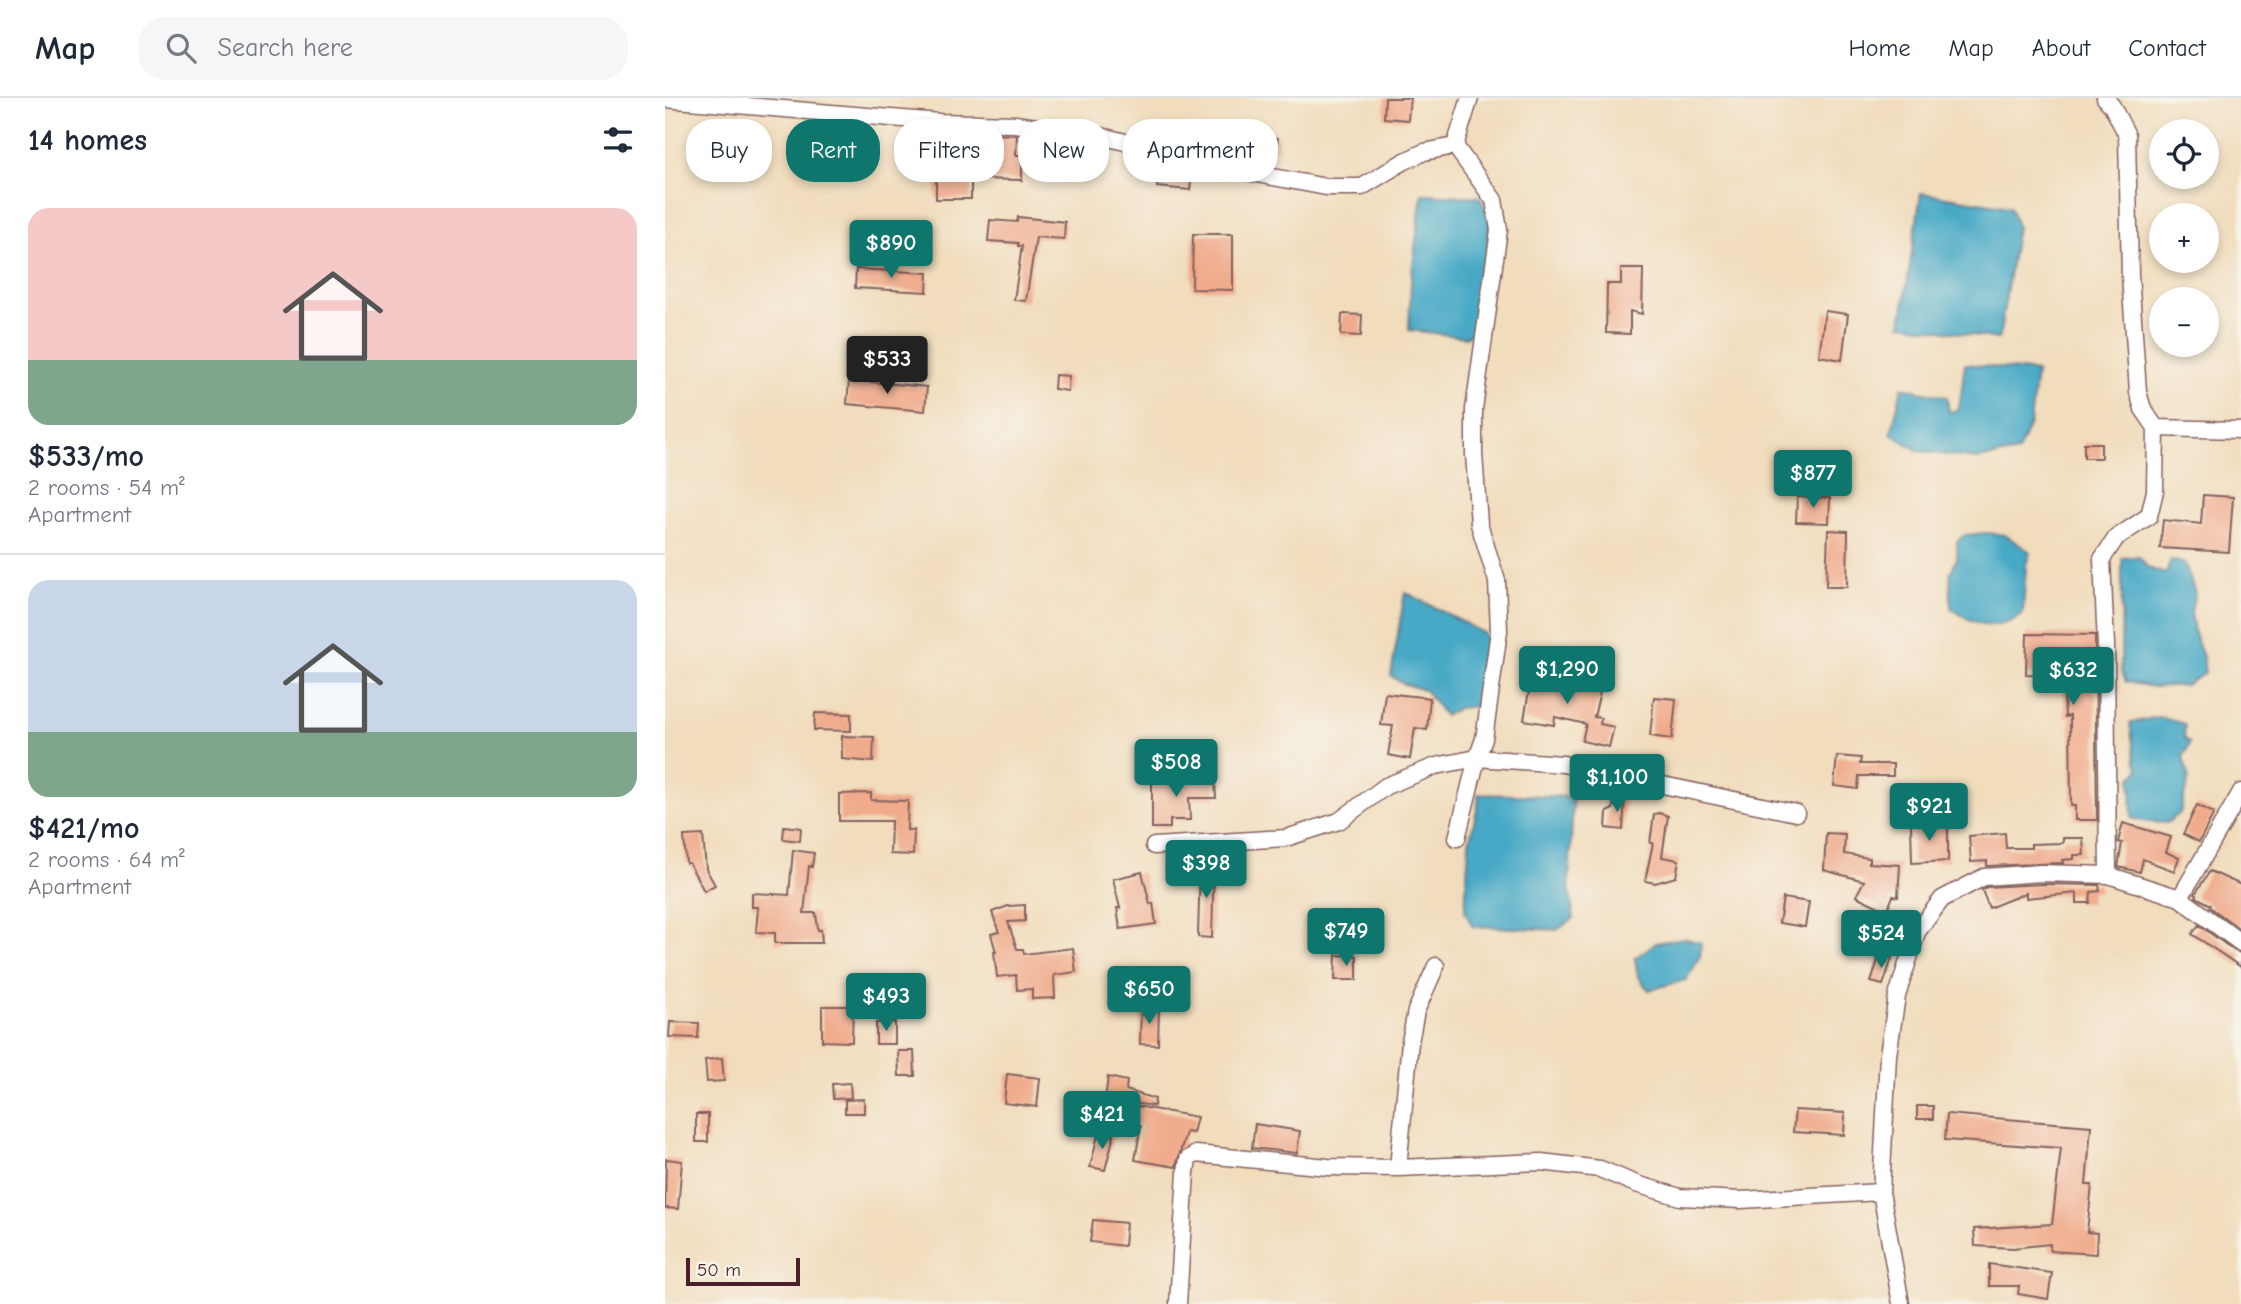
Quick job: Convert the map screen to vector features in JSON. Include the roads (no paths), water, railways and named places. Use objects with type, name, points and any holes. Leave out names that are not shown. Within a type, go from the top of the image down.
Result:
[{"type":"street","points":[[1455,146],[1470,98]]},
{"type":"street","points":[[2105,98],[2127,135],[2130,275],[2138,391],[2143,408],[2156,428],[2155,491],[2149,516],[2116,538],[2102,559],[2106,645],[2108,875]]},
{"type":"street","points":[[665,99],[939,122],[1015,124],[1101,136],[1247,172],[1325,187],[1362,187],[1424,152],[1455,146]]},
{"type":"street","points":[[1455,146],[1494,200],[1499,230],[1474,409],[1479,524],[1497,581],[1499,631],[1484,739],[1457,838]]},
{"type":"street","points":[[2156,428],[2241,430]]},
{"type":"street","points":[[1154,846],[1286,838],[1339,821],[1386,786],[1436,766],[1477,758],[1563,764],[1796,813]]},
{"type":"street","points":[[2180,898],[2241,792]]},
{"type":"street","points":[[1901,1304],[1881,1192],[1888,1055],[1897,996],[1917,932],[1942,899],[1984,877],[2041,873],[2108,875],[2180,898],[2241,943]]},
{"type":"street","points":[[1398,1168],[1410,1042],[1416,1011],[1436,966]]},
{"type":"street","points":[[1178,1304],[1186,1172],[1188,1159],[1196,1154],[1328,1167],[1398,1168],[1541,1162],[1600,1170],[1680,1197],[1741,1200],[1881,1192]]},
{"type":"water","points":[[1921,193],[2010,207],[2017,226],[1999,339],[1901,324]]},
{"type":"water","points":[[1422,194],[1480,197],[1491,221],[1478,331],[1465,337],[1409,330],[1411,281]]},
{"type":"water","points":[[1965,364],[2036,372],[2030,424],[2018,452],[1977,459],[1919,451],[1891,434],[1902,387],[1947,397],[1949,412],[1959,410]]},
{"type":"water","points":[[1965,535],[2005,535],[2030,552],[2026,565],[2023,613],[2014,620],[1996,625],[1977,623],[1951,608],[1950,574],[1957,558],[1957,541]]},
{"type":"water","points":[[2139,557],[2148,568],[2166,574],[2171,560],[2185,564],[2195,593],[2191,611],[2205,673],[2186,685],[2154,687],[2126,682],[2121,670],[2122,558]]},
{"type":"water","points":[[1405,592],[1485,634],[1490,654],[1479,681],[1479,706],[1458,708],[1445,716],[1425,690],[1404,684],[1391,676]]},
{"type":"water","points":[[2158,717],[2185,724],[2184,737],[2190,743],[2183,757],[2189,777],[2180,813],[2167,823],[2132,818],[2131,779],[2139,769],[2135,760],[2130,723]]},
{"type":"water","points":[[1478,794],[1573,797],[1569,886],[1574,918],[1557,930],[1472,926],[1465,911],[1469,842],[1478,806]]},
{"type":"water","points":[[1684,938],[1701,943],[1700,957],[1686,980],[1649,990],[1638,977],[1635,958],[1656,943]]}]
